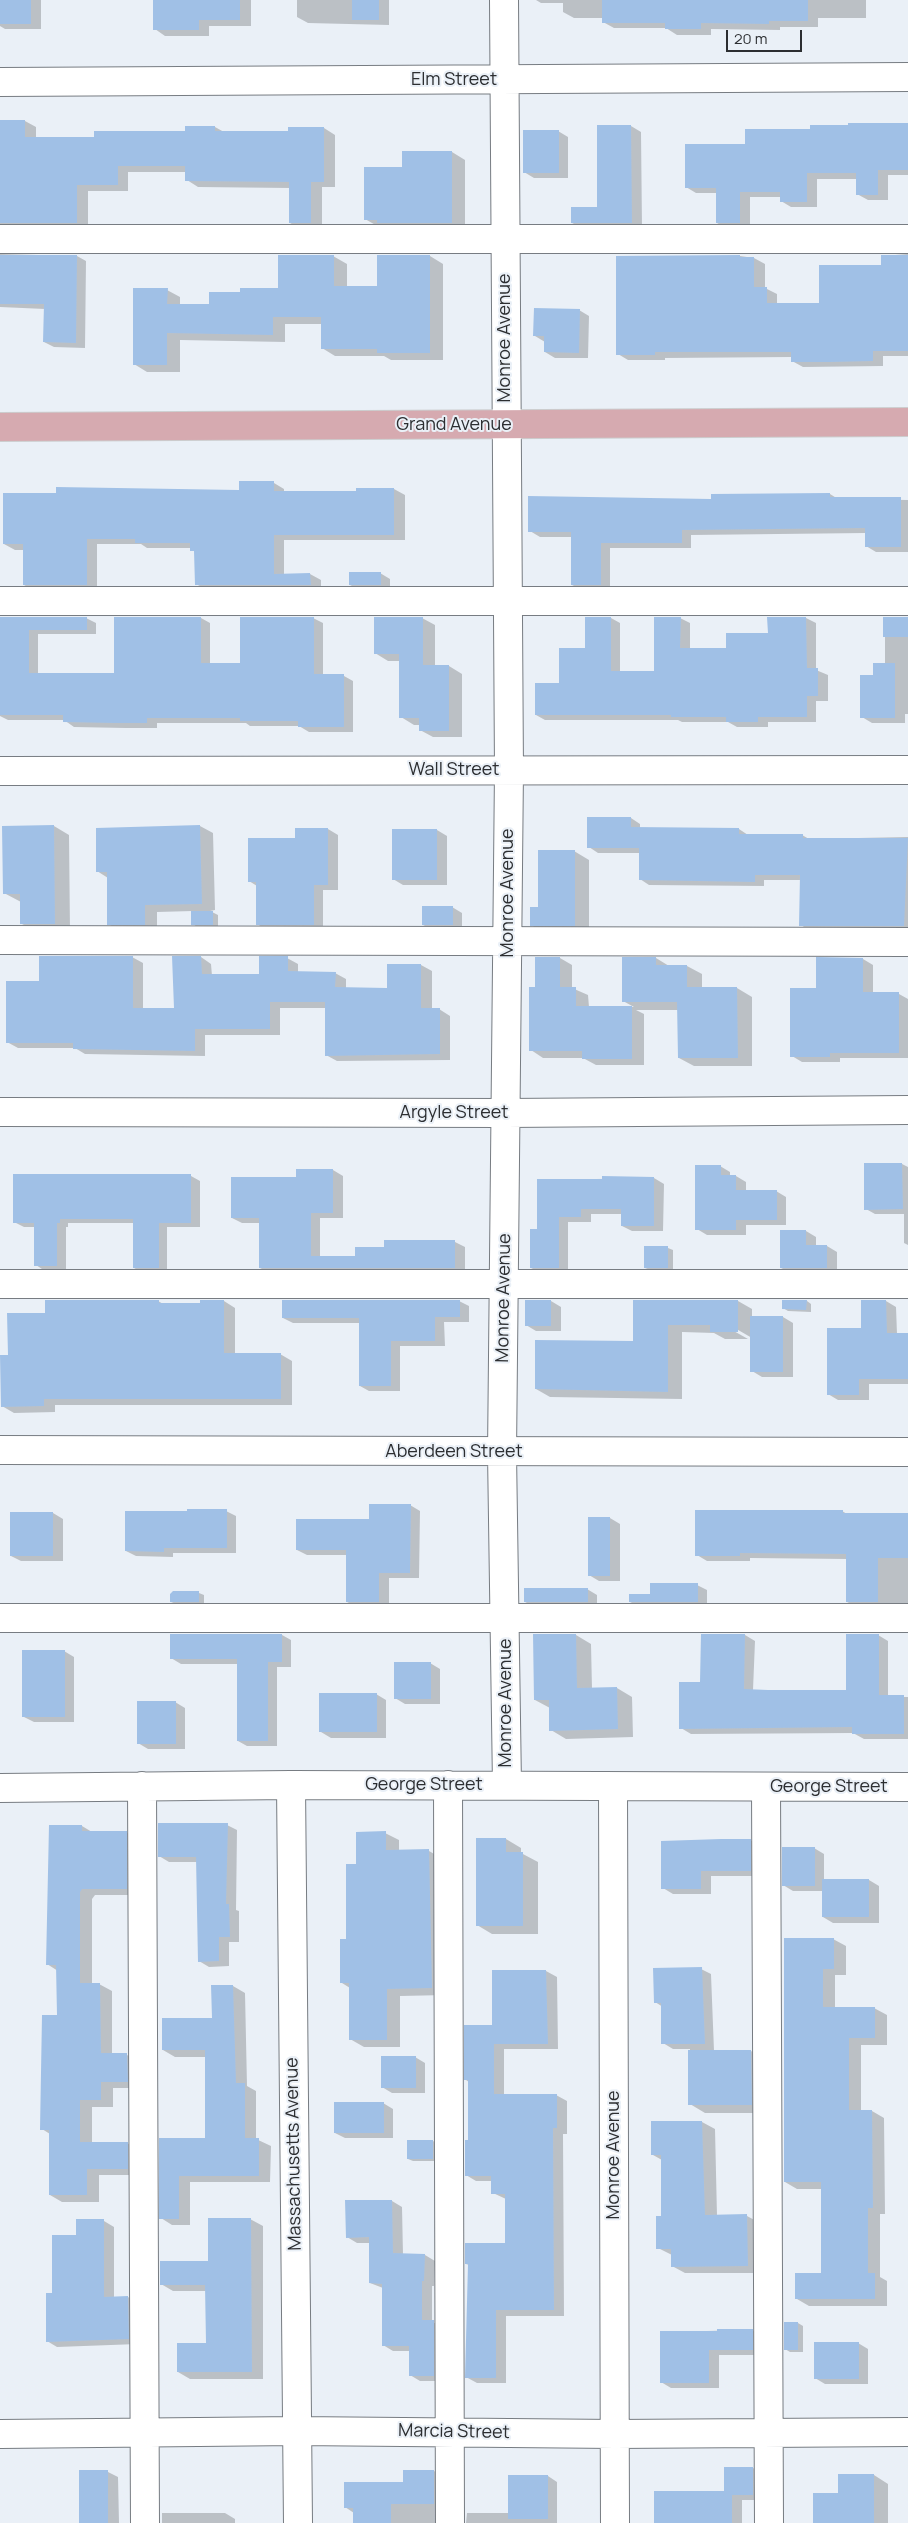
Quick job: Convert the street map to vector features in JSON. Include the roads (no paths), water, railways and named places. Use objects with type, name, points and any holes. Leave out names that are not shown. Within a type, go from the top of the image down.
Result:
[{"type":"main road","name":"Grand Avenue","points":[[0,427],[908,422]]},
{"type":"street","name":"Monroe Avenue","points":[[504,0],[505,424],[509,770],[502,1453],[507,1785]]},
{"type":"street","name":"Elm Street","points":[[0,82],[908,77]]},
{"type":"street","points":[[0,239],[908,239]]},
{"type":"street","points":[[0,601],[908,601]]},
{"type":"street","name":"Wall Street","points":[[0,771],[908,770]]},
{"type":"street","points":[[0,940],[908,942]]},
{"type":"street","name":"Argyle Street","points":[[0,1112],[506,1113],[908,1110]]},
{"type":"street","points":[[0,1284],[908,1284]]},
{"type":"street","name":"Aberdeen Street","points":[[0,1450],[502,1453],[908,1452]]},
{"type":"street","points":[[0,1618],[908,1618]]},
{"type":"street","name":"George Street","points":[[0,1788],[291,1785],[908,1787]]},
{"type":"street","name":"Massachusetts Avenue","points":[[291,1785],[298,2523]]},
{"type":"street","points":[[448,1785],[450,2523]]},
{"type":"street","points":[[142,1786],[145,2523]]},
{"type":"street","name":"Monroe Avenue","points":[[614,1787],[615,2523]]},
{"type":"street","points":[[766,1787],[769,2523]]},
{"type":"street","name":"Marcia Street","points":[[0,2434],[297,2431],[615,2434],[908,2432]]}]
